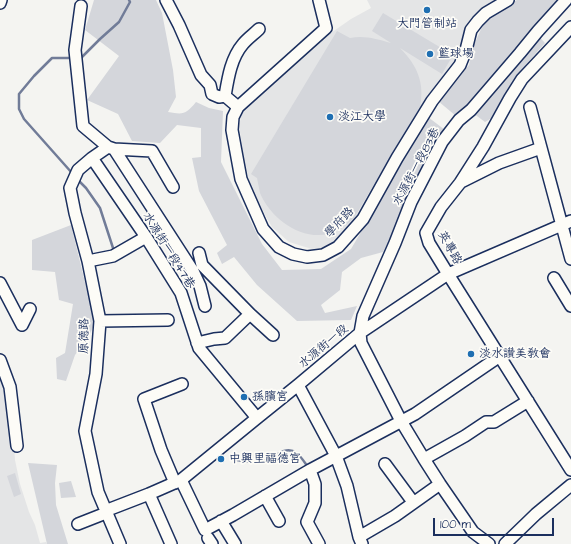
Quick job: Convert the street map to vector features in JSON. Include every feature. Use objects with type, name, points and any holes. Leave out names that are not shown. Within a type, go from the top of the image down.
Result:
[{"type":"street","points":[[166,0],[201,75],[210,85],[212,94],[219,97],[225,96],[238,107],[326,28],[319,0]]},
{"type":"street","name":"學府路","points":[[238,107],[233,117],[232,130],[242,179],[263,229],[279,247],[293,254],[307,257],[323,255],[338,247],[363,219],[432,101],[460,65],[466,50],[471,30],[486,13],[508,0]]},
{"type":"street","name":"水源街一段83巷","points":[[360,333],[363,316],[411,202],[442,142],[459,120],[471,110],[566,0]]},
{"type":"street","points":[[81,6],[75,50],[83,126],[111,148],[197,268],[273,335]]},
{"type":"street","name":"英專路","points":[[571,27],[522,79],[483,147],[460,183],[441,207],[426,233],[429,242],[448,274],[571,470]]},
{"type":"street","points":[[225,96],[228,77],[236,55],[243,44],[259,29]]},
{"type":"street","points":[[530,107],[540,148],[566,223],[571,260]]},
{"type":"street","points":[[111,148],[152,151],[173,186]]},
{"type":"street","name":"原德路","points":[[111,148],[92,158],[78,170],[70,188],[88,261],[100,321],[96,374],[85,431],[98,492],[120,544]]},
{"type":"street","points":[[460,183],[499,163],[540,148]]},
{"type":"street","name":"水源街一段47巷","points":[[92,158],[146,237],[181,292],[199,348],[256,418]]},
{"type":"street","name":"水源街一段","points":[[78,524],[178,481],[298,385],[360,333],[448,274],[566,223]]},
{"type":"street","points":[[88,261],[113,256],[146,237]]},
{"type":"street","points":[[199,253],[197,268],[205,306]]},
{"type":"street","points":[[554,278],[571,306]]},
{"type":"street","points":[[0,283],[3,295],[19,318],[22,325],[30,308]]},
{"type":"street","points":[[197,343],[225,338],[250,314]]},
{"type":"street","points":[[100,321],[168,320]]},
{"type":"street","points":[[360,333],[361,343],[401,421],[424,459],[473,532],[488,544]]},
{"type":"street","points":[[182,384],[144,398],[161,450],[208,537],[221,521],[310,470],[415,414],[500,356]]},
{"type":"street","points":[[0,360],[10,387],[17,446]]},
{"type":"street","points":[[298,385],[336,456],[347,486],[360,540],[440,484]]},
{"type":"street","points":[[424,459],[465,436],[486,422],[494,422],[528,401]]},
{"type":"street","points":[[385,464],[413,502]]},
{"type":"street","points":[[310,470],[315,484],[315,503],[307,522],[319,544]]},
{"type":"street","points":[[505,544],[536,514],[571,485]]},
{"type":"street","points":[[149,494],[171,544]]},
{"type":"street","points":[[265,496],[279,521]]},
{"type":"street","points":[[221,521],[235,544]]},
{"type":"shaded area","points":[[94,0],[156,0],[162,13],[173,70],[176,97],[168,112],[184,113],[196,102],[209,108],[223,111],[221,162],[262,244],[282,270],[321,269],[351,249],[428,117],[445,130],[383,252],[361,258],[342,272],[340,290],[321,305],[325,313],[357,306],[351,320],[297,321],[257,285],[234,257],[222,264],[217,253],[227,245],[199,191],[192,158],[201,157],[201,128],[177,125],[160,143],[132,141],[118,114],[87,100],[119,56],[85,30]]},
{"type":"shaded area","name":"淡江大學","points":[[367,0],[498,0],[479,12],[457,64],[434,89],[356,221],[338,240],[327,247],[312,249],[289,242],[272,227],[250,184],[244,159],[239,125],[243,110],[263,92],[328,35],[351,19],[371,8]]},
{"type":"shaded area","points":[[517,0],[560,0],[533,30],[545,43],[521,70],[492,118],[485,122],[465,107],[456,116],[438,101],[469,65],[473,47],[489,16]]},
{"type":"shaded area","name":"淡江大學","points":[[383,13],[453,55],[442,74],[400,48],[411,61],[418,75],[421,90],[420,107],[354,218],[341,229],[327,234],[316,235],[304,233],[282,222],[273,213],[260,193],[257,178],[251,174],[337,31],[350,38],[365,37],[391,43],[372,31]]},
{"type":"shaded area","points":[[71,225],[95,323],[89,336],[75,355],[66,381],[57,379],[56,358],[65,353],[73,304],[59,300],[55,272],[32,270],[32,240]]},
{"type":"shaded area","points":[[0,374],[13,432],[15,460],[20,484],[40,543],[46,542],[47,544],[0,544]]},
{"type":"shaded area","points":[[28,463],[57,465],[55,483],[56,505],[68,544],[47,544]]},
{"type":"shaded area","points":[[15,473],[21,494],[14,497],[7,476]]},
{"type":"shaded area","points":[[71,481],[76,497],[61,498],[59,483]]},
{"type":"waterway","points":[[79,58],[81,58],[119,22],[130,2],[129,0]]},
{"type":"waterway","points":[[72,173],[24,119],[19,109],[19,94],[52,58],[74,58]]},
{"type":"waterway","points":[[77,179],[86,188],[100,208],[113,248]]},
{"type":"waterway","points":[[232,459],[258,462],[269,459],[288,450],[298,454],[308,467]]},
{"type":"place","name":"大門管制站","points":[[427,10]]},
{"type":"place","name":"籃球場","points":[[430,54]]},
{"type":"place","name":"淡江大學","points":[[330,117]]},
{"type":"place","name":"淡水讚美教會","points":[[471,354]]},
{"type":"place","name":"孫臏宮","points":[[244,397]]},
{"type":"place","name":"中興里福德宮","points":[[221,459]]}]
